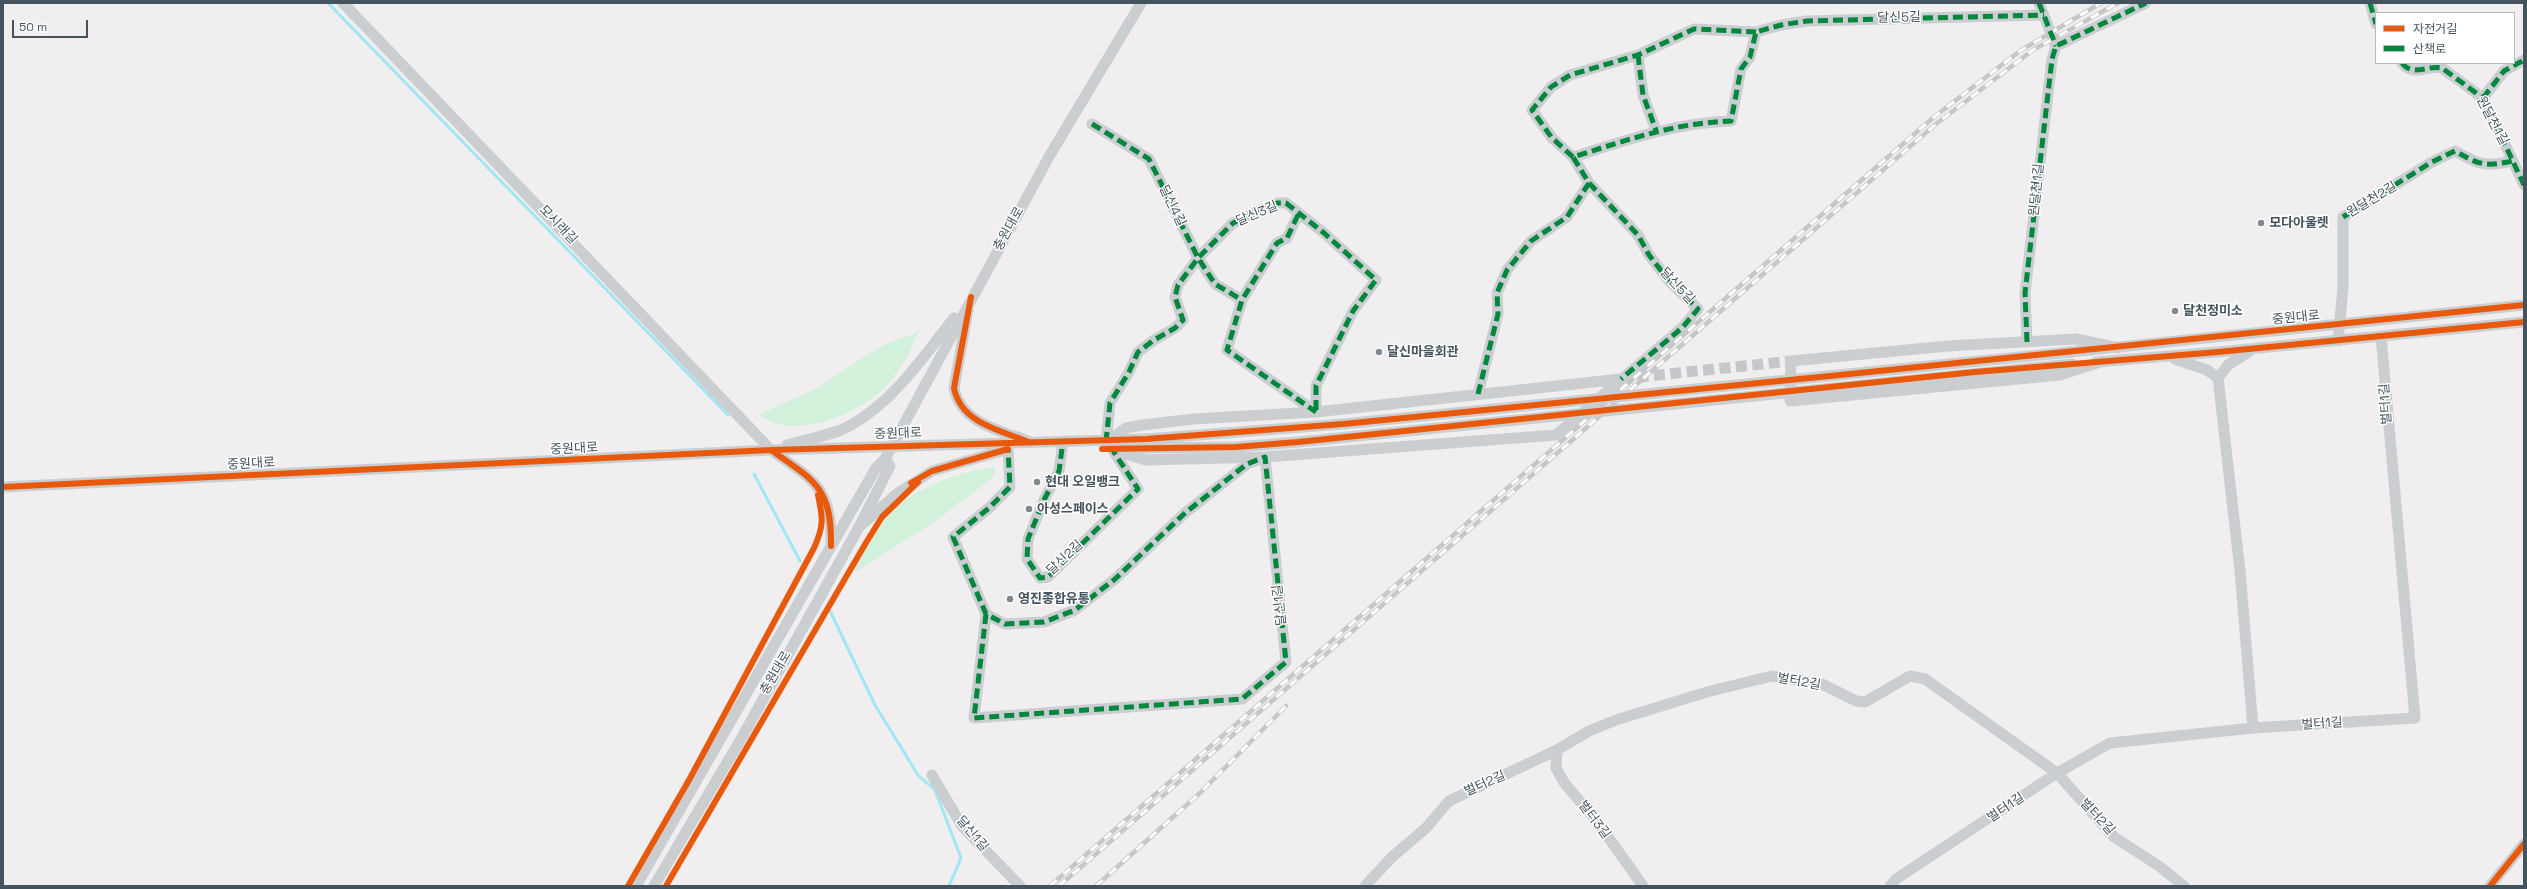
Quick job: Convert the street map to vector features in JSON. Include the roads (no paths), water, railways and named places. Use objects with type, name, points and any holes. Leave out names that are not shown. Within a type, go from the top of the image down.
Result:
[{"type":"street","name":"모시래길","points":[[343,3],[771,450],[809,476],[820,489],[828,503],[831,546]]},
{"type":"street","name":"충원대로","points":[[636,886],[878,464],[884,459],[892,446],[971,297],[1050,155],[1141,3]]},
{"type":"street","points":[[2039,3],[2056,46],[2146,3]]},
{"type":"street","points":[[2370,3],[2375,20]]},
{"type":"street","name":"달신5길","points":[[1621,379],[1682,328],[1698,309],[1670,282],[1649,255],[1638,235],[1589,183],[1573,157],[1552,138],[1532,110],[1551,87],[1570,75],[1638,55],[1694,29],[1756,32],[1780,25],[1807,21],[2044,15]]},
{"type":"street","points":[[1573,157],[1656,130],[1704,122],[1732,121],[1741,69],[1750,57],[1756,32]]},
{"type":"street","name":"원달천1길","points":[[2027,342],[2025,293],[2052,59],[2056,46]]},
{"type":"street","points":[[1638,55],[1643,95],[1656,130]]},
{"type":"street","points":[[2483,98],[2504,72],[2524,60]]},
{"type":"street","name":"원달천1길","points":[[2403,64],[2406,68],[2414,71],[2434,66],[2442,68],[2483,98],[2524,185]]},
{"type":"street","name":"달신4길","points":[[1092,124],[1149,159],[1198,258],[1215,284],[1242,300]]},
{"type":"street","name":"원달천2길","points":[[2338,341],[2343,287],[2343,217],[2432,162],[2455,151],[2477,164],[2487,166],[2512,161]]},
{"type":"street","points":[[1478,394],[1498,314],[1497,293],[1507,270],[1531,241],[1567,217],[1589,183]]},
{"type":"street","name":"달신3길","points":[[1109,445],[1110,403],[1129,372],[1138,352],[1175,328],[1183,320],[1175,297],[1178,285],[1198,258],[1233,223],[1277,203],[1286,204],[1298,215],[1324,232],[1376,280],[1353,311],[1316,386],[1316,412]]},
{"type":"street","points":[[1298,215],[1287,238],[1277,243],[1242,300],[1226,350],[1316,412]]},
{"type":"street","points":[[771,450],[850,426],[877,407],[907,376],[971,297]]},
{"type":"street","points":[[971,297],[954,388],[956,399],[966,413],[977,421],[1034,444]]},
{"type":"street","name":"중원대로","points":[[1146,444],[2118,348],[2524,305]]},
{"type":"street","name":"중원대로","points":[[3,487],[771,450],[892,446],[921,447],[931,444],[1146,444],[1236,447],[2072,364],[2254,349],[2524,322]]},
{"type":"street","name":"벌터1길","points":[[1890,886],[1896,880],[2057,773],[2110,743],[2253,728],[2415,718],[2381,336]]},
{"type":"street","points":[[2103,361],[2060,374],[1790,401],[1791,360],[1948,346],[2076,339],[2118,348]]},
{"type":"street","points":[[2253,728],[2240,571],[2218,378],[2228,365],[2254,349]]},
{"type":"street","points":[[2167,356],[2207,370],[2218,378]]},
{"type":"street","points":[[1621,379],[1556,435],[1265,457],[1146,460],[1109,445],[1126,428],[1142,424],[1194,419],[1316,412],[1621,379]]},
{"type":"street","name":"중원대로","points":[[921,447],[928,451],[1062,449],[1109,445]]},
{"type":"street","name":"달신2길","points":[[1062,449],[1059,471],[1044,500],[1028,539],[1027,559],[1040,578],[1048,577],[1138,489],[1109,445]]},
{"type":"street","points":[[860,527],[898,493],[932,471],[1008,449]]},
{"type":"street","name":"달신1길","points":[[1008,449],[1010,487],[989,508],[953,537],[986,614],[974,718],[1242,699],[1286,662],[1265,457]]},
{"type":"street","points":[[986,614],[1005,624],[1026,624],[1044,622],[1075,610],[1115,579],[1185,513],[1246,464],[1265,457]]},
{"type":"street","name":"충원대로","points":[[654,886],[737,745],[860,527],[890,466],[884,459]]},
{"type":"street","name":"벌터2길","points":[[1365,886],[1392,857],[1426,828],[1449,801],[1557,750],[1589,731],[1616,720],[1707,692],[1772,676],[1822,684],[1856,701],[1865,702],[1910,676],[1925,679],[2057,773],[2114,837],[2159,866],[2184,886]]},
{"type":"street","name":"벌터3길","points":[[1557,750],[1556,768],[1565,784],[1596,820],[1643,886]]},
{"type":"street","name":"달신1길","points":[[932,775],[962,826],[1020,886]]},
{"type":"street","points":[[2490,886],[2524,844]]},
{"type":"waterway","points":[[328,3],[728,415]]},
{"type":"waterway","points":[[754,474],[800,561]]},
{"type":"waterway","points":[[830,611],[875,705],[918,775],[935,790],[961,858],[949,886]]},
{"type":"tunnel","points":[[1621,379],[1791,361]]},
{"type":"railway","points":[[1050,886],[1934,117],[2020,51],[2101,3]]},
{"type":"railway","points":[[1059,886],[1936,124],[2033,50],[2118,3]]},
{"type":"railway","points":[[1096,886],[1200,793],[1286,706]]},
{"type":"place","name":"모다아울렛","points":[[2261,223]]},
{"type":"place","name":"달천정미소","points":[[2175,311]]},
{"type":"place","name":"달신마을회관","points":[[1379,352]]},
{"type":"place","name":"현대 오일뱅크","points":[[1037,482]]},
{"type":"place","name":"아성스페이스","points":[[1029,509]]},
{"type":"place","name":"영진종합유통","points":[[1010,599]]}]
